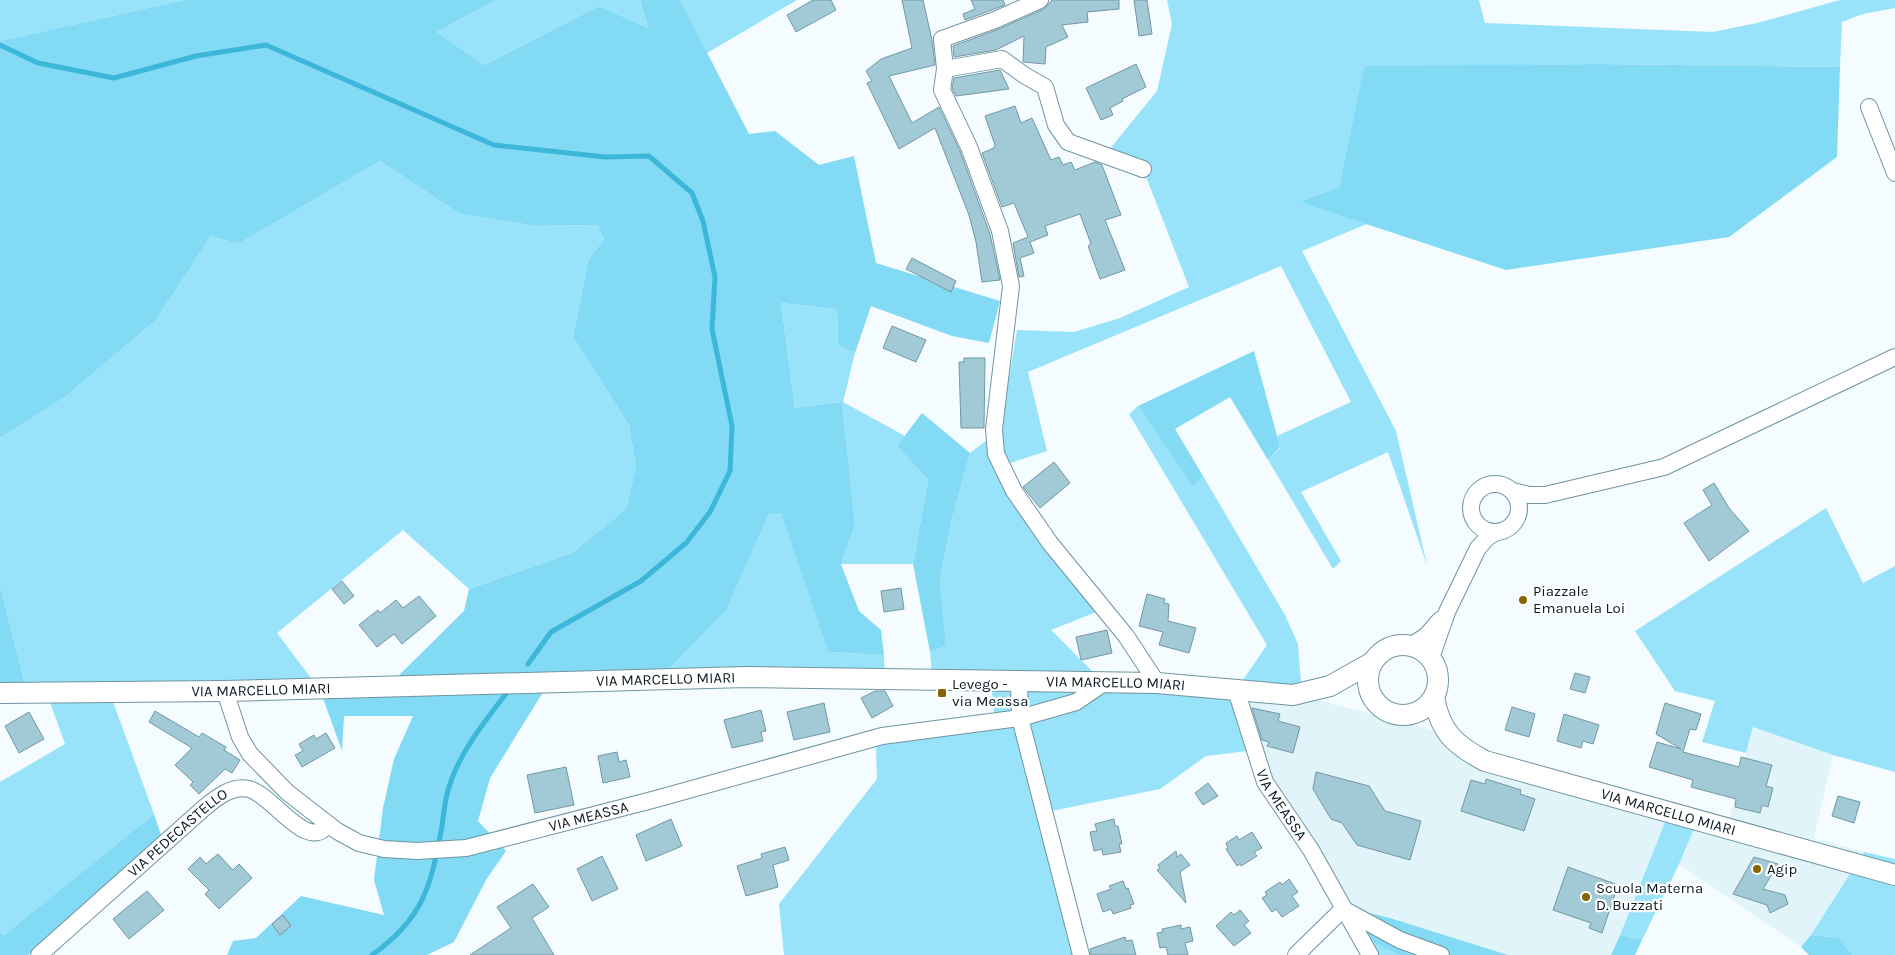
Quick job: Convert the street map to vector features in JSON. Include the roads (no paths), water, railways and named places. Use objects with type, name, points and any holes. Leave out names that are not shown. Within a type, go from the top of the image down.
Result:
[{"type":"main road","name":"VIA MARCELLO MIARI","points":[[1330,686],[1371,663],[1378,654],[1388,648],[1400,645],[1411,646]]},
{"type":"main road","points":[[1411,646],[1431,658]]},
{"type":"main road","name":"VIA MARCELLO MIARI","points":[[1431,658],[1438,677],[1434,697],[1440,721],[1457,745],[1485,761],[1895,875]]},
{"type":"main road","points":[[1369,691],[1368,672],[1371,663]]},
{"type":"main road","name":"VIA MARCELLO MIARI","points":[[0,692],[225,691],[746,677],[1157,683],[1293,695],[1330,686],[1351,685],[1360,686],[1369,691],[1380,708],[1390,713],[1410,715],[1448,734]]},
{"type":"main road","points":[[1410,715],[1428,705],[1434,697]]},
{"type":"street","points":[[1040,0],[996,20],[942,39],[944,69],[942,90],[969,146],[1000,230],[1011,286],[994,429],[996,454],[1014,491],[1045,535],[1126,636],[1157,683]]},
{"type":"street","points":[[944,69],[1002,59],[1045,87],[1056,125],[1068,142],[1143,169]]},
{"type":"street","points":[[1869,107],[1895,173]]},
{"type":"street","points":[[1513,491],[1529,495],[1545,495],[1664,467],[1895,357]]},
{"type":"street","points":[[1431,658],[1447,612],[1478,548],[1488,537],[1505,530],[1516,520],[1520,505],[1513,491],[1507,486],[1492,483],[1479,490],[1471,505],[1472,513],[1477,523],[1478,548]]},
{"type":"street","points":[[1477,523],[1488,531],[1497,532]]},
{"type":"street","points":[[1411,646],[1427,635],[1447,612]]},
{"type":"street","points":[[1019,681],[1020,718],[1081,955]]},
{"type":"street","name":"VIA MEASSA","points":[[225,691],[240,737],[250,754],[287,792],[328,824],[358,843],[384,849],[417,851],[466,848],[656,799],[882,736],[1020,718],[1076,702],[1104,683]]},
{"type":"street","name":"VIA MEASSA","points":[[1236,690],[1265,782],[1311,850],[1370,955]]},
{"type":"street","name":"VIA PEDECASTELLO","points":[[39,955],[204,808],[223,794],[240,789],[259,793],[278,806],[299,828],[310,833],[320,832],[328,824]]},
{"type":"street","points":[[1296,955],[1343,909],[1400,940],[1441,955]]},
{"type":"waterway","points":[[0,45],[38,63],[114,78],[196,56],[266,45],[494,145],[605,157],[649,156],[692,193],[703,221],[715,277],[712,329],[732,426],[730,471],[710,512],[686,543],[641,581],[551,632],[528,664]]},
{"type":"waterway","points":[[372,955],[403,928],[414,914],[422,899],[434,866],[447,794],[455,771],[475,735],[508,691]]},
{"type":"place","name":"Piazzale Emanuela Loi","points":[[1523,600]]},
{"type":"place","name":"Levego - via Meassa","points":[[942,693]]},
{"type":"place","name":"Agip","points":[[1757,869]]},
{"type":"place","name":"Scuola Materna D. Buzzati","points":[[1586,897]]}]
